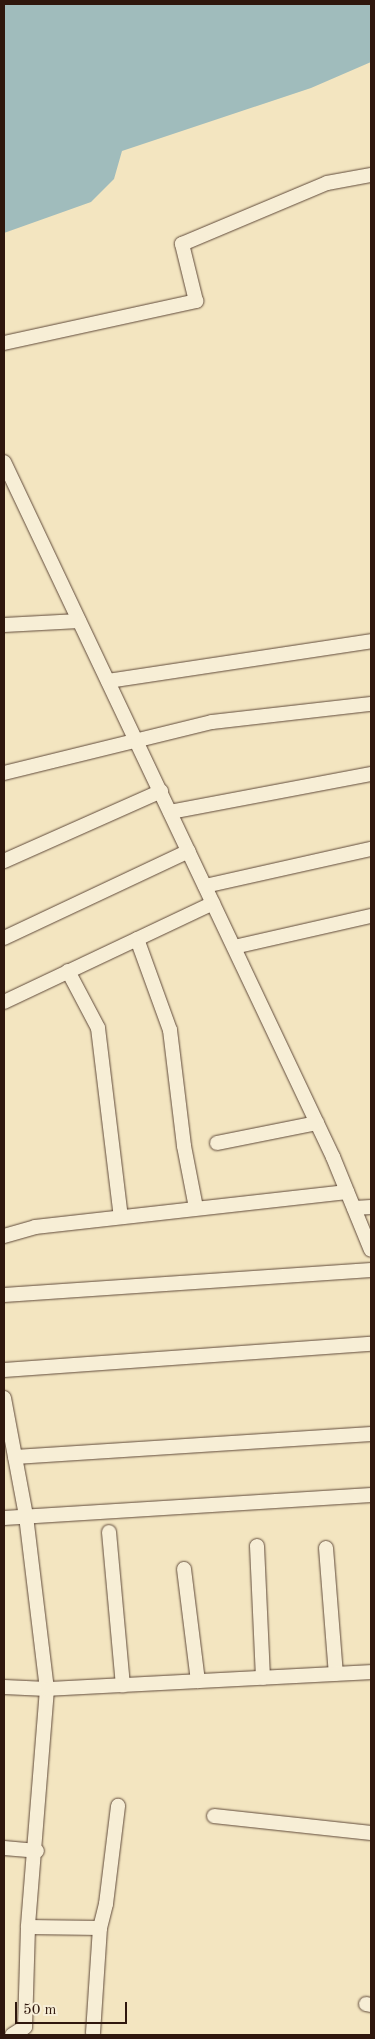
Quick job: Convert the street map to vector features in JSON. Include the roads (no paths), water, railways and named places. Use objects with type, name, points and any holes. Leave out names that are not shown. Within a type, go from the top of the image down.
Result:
[{"type":"street","points":[[4,343],[196,301],[182,244],[327,183],[371,175]]},
{"type":"street","points":[[4,462],[317,1122],[371,1250]]},
{"type":"street","points":[[4,625],[79,621]]},
{"type":"street","points":[[108,681],[371,641]]},
{"type":"street","points":[[4,774],[212,722],[371,704]]},
{"type":"street","points":[[170,812],[371,774]]},
{"type":"street","points":[[4,861],[161,791]]},
{"type":"street","points":[[206,886],[371,849]]},
{"type":"street","points":[[4,938],[189,851]]},
{"type":"street","points":[[4,1002],[214,903]]},
{"type":"street","points":[[234,947],[371,916]]},
{"type":"street","points":[[137,939],[170,1030],[184,1146],[196,1208]]},
{"type":"street","points":[[68,971],[98,1028],[121,1217]]},
{"type":"street","points":[[217,1143],[317,1122]]},
{"type":"street","points":[[4,1236],[35,1227],[347,1192]]},
{"type":"street","points":[[354,1208],[371,1207]]},
{"type":"street","points":[[4,1295],[371,1270]]},
{"type":"street","points":[[4,1370],[371,1344]]},
{"type":"street","points":[[4,1398],[26,1516],[47,1690],[37,1851],[28,1927],[26,2027],[12,2035]]},
{"type":"street","points":[[15,1457],[371,1434]]},
{"type":"street","points":[[4,1518],[371,1496]]},
{"type":"street","points":[[109,1532],[123,1685]]},
{"type":"street","points":[[257,1546],[263,1678]]},
{"type":"street","points":[[326,1548],[336,1674]]},
{"type":"street","points":[[184,1570],[198,1681]]},
{"type":"street","points":[[4,1688],[47,1690],[371,1672]]},
{"type":"street","points":[[93,2033],[100,1928],[106,1904],[118,1806]]},
{"type":"street","points":[[214,1816],[371,1833]]},
{"type":"street","points":[[4,1848],[37,1851]]},
{"type":"street","points":[[28,1927],[100,1928]]},
{"type":"water","points":[[4,4],[371,4],[371,62],[311,88],[122,151],[114,179],[91,202],[4,233]]}]
